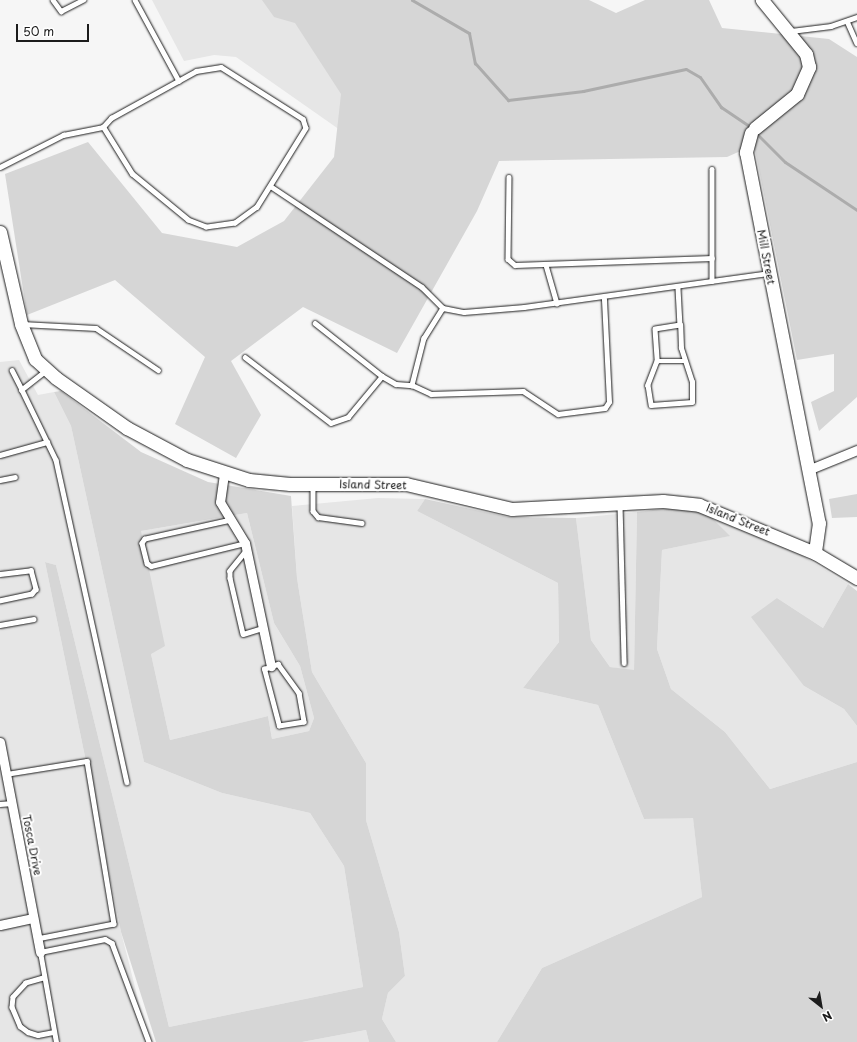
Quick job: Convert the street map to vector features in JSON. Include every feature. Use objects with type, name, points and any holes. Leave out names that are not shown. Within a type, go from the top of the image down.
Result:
[{"type":"street","name":"Mill Street","points":[[762,0],[789,31],[806,54],[809,67],[807,78],[784,107],[753,130],[746,152],[819,523],[815,552]]},
{"type":"street","name":"Island Street","points":[[0,232],[20,324],[31,352],[47,371],[127,428],[224,474],[269,482],[406,484],[512,509],[620,504],[699,505],[815,552],[857,578]]},
{"type":"street","points":[[808,470],[857,450]]},
{"type":"street","points":[[224,474],[220,498],[246,546],[271,666]]},
{"type":"street","name":"Tosca Drive","points":[[0,748],[40,952]]},
{"type":"street","points":[[0,925],[33,918]]},
{"type":"lane","points":[[53,0],[61,11],[83,0]]},
{"type":"lane","points":[[135,0],[179,81]]},
{"type":"lane","points":[[789,31],[812,30],[848,21],[857,17]]},
{"type":"lane","points":[[848,21],[857,44]]},
{"type":"lane","points":[[0,167],[63,135],[103,127],[111,118],[202,69],[221,67],[303,119],[306,128],[272,187],[257,207],[235,223],[216,227],[197,224],[132,174],[103,127]]},
{"type":"lane","points":[[712,169],[712,281]]},
{"type":"lane","points":[[509,177],[508,259],[515,265],[546,266],[712,258]]},
{"type":"lane","points":[[272,187],[422,287],[443,308],[464,312],[604,298],[770,273]]},
{"type":"lane","points":[[546,266],[557,303]]},
{"type":"lane","points":[[678,288],[680,325],[685,361],[692,382],[692,402],[651,405],[648,385],[657,360],[656,328],[680,325]]},
{"type":"lane","points":[[315,323],[382,376],[396,384],[412,385],[432,394],[523,391],[558,414],[604,408],[609,402],[604,298]]},
{"type":"lane","points":[[412,385],[424,338],[443,308]]},
{"type":"lane","points":[[20,324],[96,328],[158,370]]},
{"type":"lane","points":[[245,357],[331,423],[348,417],[382,376]]},
{"type":"lane","points":[[657,360],[685,361]]},
{"type":"lane","points":[[12,370],[56,460],[127,782]]},
{"type":"lane","points":[[22,390],[47,371]]},
{"type":"lane","points":[[0,455],[47,442]]},
{"type":"lane","points":[[0,480],[15,477]]},
{"type":"lane","points":[[312,483],[313,511],[318,517],[362,523]]},
{"type":"lane","points":[[620,504],[624,663]]},
{"type":"lane","points":[[232,520],[145,539],[142,543],[147,563],[151,566],[246,546]]},
{"type":"lane","points":[[246,546],[232,569],[230,578],[243,634],[263,628]]},
{"type":"lane","points":[[0,574],[31,570],[36,590],[32,594],[0,601]]},
{"type":"lane","points":[[0,625],[33,619]]},
{"type":"lane","points":[[271,666],[281,666],[297,691],[304,722],[279,726],[264,669],[271,666]]},
{"type":"lane","points":[[6,774],[87,761],[114,924],[37,939]]},
{"type":"lane","points":[[0,804],[12,803]]},
{"type":"lane","points":[[56,1042],[43,978],[40,952],[110,940],[150,1042]]},
{"type":"lane","points":[[43,978],[26,983],[18,990],[12,1007],[14,1017],[28,1032],[38,1035],[54,1032]]},
{"type":"shaded area","points":[[152,0],[345,0],[360,144],[236,57],[214,55],[184,61]]},
{"type":"shaded area","points":[[262,0],[589,0],[616,13],[645,0],[709,0],[722,28],[829,39],[857,57],[857,397],[819,431],[811,402],[834,391],[834,354],[797,360],[754,145],[727,157],[499,161],[477,211],[397,353],[303,307],[231,361],[261,415],[236,458],[175,424],[205,357],[115,280],[27,315],[5,174],[88,142],[162,233],[237,247],[284,221],[334,157],[341,94],[295,23],[274,17]]},
{"type":"shaded area","points":[[19,360],[38,395],[54,392],[71,426],[144,762],[222,793],[310,813],[344,866],[363,987],[169,1027],[56,565],[45,562],[121,932],[149,1042],[0,1042],[0,362]]},
{"type":"shaded area","points":[[61,391],[141,452],[208,482],[291,496],[297,578],[312,672],[366,763],[366,820],[399,932],[405,976],[388,993],[382,1019],[396,1042],[369,1042],[366,1030],[302,1042],[156,1042],[121,932],[45,562],[56,565],[169,1027],[363,987],[344,866],[310,813],[222,793],[144,762],[71,426],[54,392]],"holes":[[[247,513],[274,623],[300,666],[314,718],[309,731],[272,739],[268,716],[170,740],[151,654],[165,646],[141,531]]]},
{"type":"shaded area","points":[[857,494],[857,517],[832,518],[829,499]]},
{"type":"shaded area","points":[[378,498],[425,499],[417,511],[558,583],[559,642],[523,688],[598,705],[644,819],[693,817],[702,897],[542,968],[497,1042],[396,1042],[382,1019],[388,993],[405,976],[399,932],[366,820],[366,763],[312,672],[297,578],[292,506]]},
{"type":"shaded area","points":[[425,499],[508,517],[576,518],[591,640],[610,667],[634,670],[637,512],[678,507],[709,515],[730,536],[662,550],[657,649],[671,689],[725,732],[770,789],[857,762],[857,1042],[497,1042],[542,968],[702,897],[693,818],[644,819],[598,705],[523,688],[559,642],[558,583],[417,511]]},
{"type":"shaded area","points":[[637,512],[634,671],[610,667],[591,640],[576,518]]},
{"type":"shaded area","points":[[247,513],[274,623],[300,666],[314,718],[309,731],[272,739],[268,716],[170,740],[151,654],[141,531]]},
{"type":"shaded area","points":[[709,515],[793,550],[848,584],[823,628],[777,598],[804,686],[844,709],[857,726],[857,762],[770,789],[725,732],[671,689],[657,649],[662,550],[729,536]]},
{"type":"shaded area","points":[[848,584],[857,591],[857,726],[844,709],[804,686],[751,617],[777,598],[823,628]]},
{"type":"shaded area","points":[[366,1030],[369,1042],[302,1042]]},
{"type":"waterway","points":[[412,0],[469,33],[475,63],[508,100],[583,91],[686,69],[700,77],[721,107],[752,128]]},
{"type":"waterway","points":[[755,132],[785,162],[857,210]]}]
